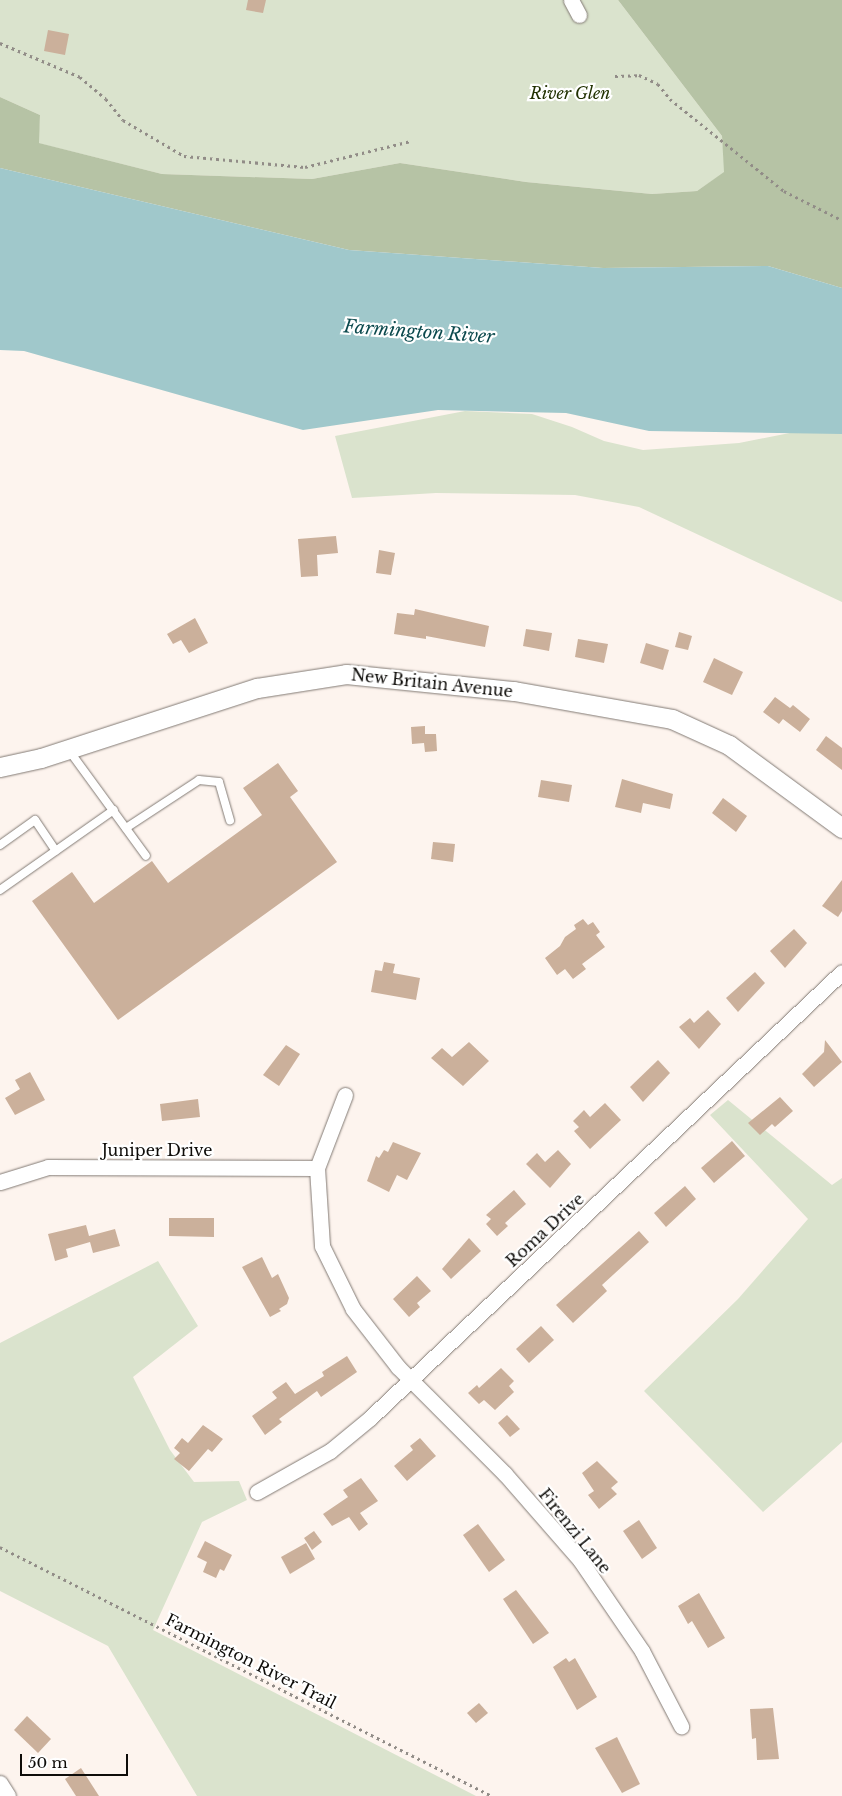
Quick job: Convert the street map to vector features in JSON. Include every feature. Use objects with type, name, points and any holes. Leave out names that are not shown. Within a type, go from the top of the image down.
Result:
[{"type":"street","points":[[571,0],[579,15]]},
{"type":"street","name":"New Britain Avenue","points":[[0,766],[68,749],[257,688],[346,674],[498,689],[672,719],[730,745],[842,828]]},
{"type":"street","name":"Roma Drive","points":[[257,1492],[330,1450],[411,1381],[842,972]]},
{"type":"street","points":[[317,1168],[345,1095]]},
{"type":"street","name":"Juniper Drive","points":[[0,1182],[48,1167],[317,1168]]},
{"type":"street","name":"Firenzi Lane","points":[[317,1168],[322,1246],[353,1309],[411,1381],[504,1474],[580,1560],[642,1651],[681,1726]]},
{"type":"street","points":[[0,1783],[8,1796]]},
{"type":"lane","points":[[68,749],[146,856]]},
{"type":"lane","points":[[126,828],[199,780],[219,782],[230,820]]},
{"type":"lane","points":[[0,890],[114,810]]},
{"type":"lane","points":[[0,845],[35,820],[56,851]]},
{"type":"path","points":[[0,43],[80,77],[106,99],[123,120],[184,156],[305,167],[412,141]]},
{"type":"path","points":[[615,76],[639,75],[658,84],[670,100],[784,191],[842,220]]},
{"type":"path","name":"Farmington River Trail","points":[[0,1547],[492,1796]]},
{"type":"green space","name":"River Glen","points":[[0,0],[618,0],[722,136],[725,172],[697,191],[652,194],[526,182],[400,163],[312,179],[162,174],[38,143],[40,115],[0,97]]},
{"type":"green space","points":[[618,0],[842,0],[842,288],[768,266],[603,268],[349,250],[0,168],[0,97],[40,115],[39,143],[162,174],[312,179],[400,163],[526,182],[652,194],[697,191],[724,172],[722,136]]},
{"type":"green space","points":[[465,411],[532,414],[572,427],[604,441],[643,450],[739,443],[830,425],[842,428],[842,602],[639,507],[575,495],[436,493],[352,498],[335,436]]},
{"type":"green space","points":[[728,1100],[832,1185],[842,1178],[842,1442],[763,1512],[644,1391],[738,1299],[808,1219],[710,1115]]},
{"type":"green space","points":[[158,1261],[198,1326],[133,1377],[170,1450],[194,1482],[239,1481],[247,1500],[202,1522],[153,1630],[476,1796],[197,1796],[108,1646],[0,1591],[0,1343]]},
{"type":"water","name":"Farmington River","points":[[0,168],[349,250],[603,268],[768,266],[842,288],[842,434],[649,431],[566,413],[438,410],[303,430],[24,351],[0,350]]},
{"type":"building","points":[[248,0],[266,0],[263,13],[246,10]]},
{"type":"building","points":[[48,30],[69,34],[65,55],[44,51]]},
{"type":"building","points":[[336,536],[338,553],[317,555],[318,576],[301,577],[298,539]]},
{"type":"building","points":[[379,550],[395,553],[391,575],[376,573]]},
{"type":"building","points":[[415,609],[489,626],[485,647],[426,636],[426,639],[394,634],[397,613],[414,615]]},
{"type":"building","points":[[195,618],[208,643],[189,653],[181,640],[173,644],[167,634]]},
{"type":"building","points":[[526,629],[552,633],[549,651],[523,646]]},
{"type":"building","points":[[679,632],[692,636],[688,650],[675,647]]},
{"type":"building","points":[[578,639],[608,644],[604,663],[575,657]]},
{"type":"building","points":[[646,643],[669,650],[663,670],[640,663]]},
{"type":"building","points":[[714,658],[743,672],[732,695],[703,682]]},
{"type":"building","points":[[775,697],[790,708],[793,705],[810,719],[800,732],[783,719],[779,724],[763,712]]},
{"type":"building","points":[[425,726],[425,734],[436,734],[437,751],[425,752],[424,743],[412,744],[411,727]]},
{"type":"building","points":[[826,736],[842,748],[842,770],[816,750]]},
{"type":"building","points":[[278,763],[298,791],[290,797],[337,862],[118,1020],[32,901],[72,872],[94,903],[152,861],[168,883],[262,815],[243,788]]},
{"type":"building","points":[[622,779],[673,794],[670,809],[643,803],[641,813],[615,807]]},
{"type":"building","points":[[541,780],[572,785],[569,802],[538,797]]},
{"type":"building","points":[[723,798],[747,816],[736,832],[712,813]]},
{"type":"building","points":[[433,842],[455,844],[453,862],[431,859]]},
{"type":"building","points":[[842,880],[842,911],[838,917],[822,906]]},
{"type":"building","points":[[583,919],[588,925],[593,922],[600,932],[596,935],[605,947],[582,964],[586,969],[573,979],[565,969],[557,975],[545,958],[560,946],[565,937],[576,929],[574,925]]},
{"type":"building","points":[[794,929],[807,943],[785,968],[770,951]]},
{"type":"building","points":[[384,962],[395,964],[393,973],[420,978],[416,1000],[371,992],[375,970],[382,971]]},
{"type":"building","points":[[755,972],[765,983],[738,1012],[726,998]]},
{"type":"building","points":[[708,1010],[721,1024],[699,1049],[679,1027],[690,1018],[694,1023]]},
{"type":"building","points":[[825,1040],[842,1062],[814,1087],[802,1074],[824,1052]]},
{"type":"building","points":[[469,1042],[489,1061],[463,1086],[431,1058],[442,1048],[452,1057]]},
{"type":"building","points":[[286,1045],[300,1054],[279,1086],[263,1075]]},
{"type":"building","points":[[658,1060],[670,1073],[643,1102],[630,1087]]},
{"type":"building","points":[[30,1072],[45,1100],[15,1115],[5,1098],[20,1089],[15,1080]]},
{"type":"building","points":[[780,1097],[793,1111],[775,1127],[772,1124],[760,1135],[748,1123]]},
{"type":"building","points":[[198,1099],[200,1117],[162,1121],[160,1104]]},
{"type":"building","points":[[605,1103],[621,1120],[590,1149],[574,1131],[579,1127],[573,1121],[584,1110],[590,1117]]},
{"type":"building","points":[[732,1141],[745,1156],[714,1183],[701,1168]]},
{"type":"building","points":[[393,1142],[421,1153],[407,1180],[397,1175],[389,1192],[367,1181],[376,1156],[379,1158],[384,1150],[388,1152]]},
{"type":"building","points":[[558,1150],[571,1164],[550,1188],[526,1164],[537,1153],[545,1162]]},
{"type":"building","points":[[685,1186],[696,1199],[666,1227],[654,1213]]},
{"type":"building","points":[[514,1190],[526,1204],[505,1223],[508,1226],[497,1236],[486,1224],[491,1219],[486,1215]]},
{"type":"building","points":[[169,1218],[214,1218],[214,1237],[169,1236]]},
{"type":"building","points":[[86,1225],[89,1236],[115,1229],[120,1246],[93,1253],[90,1242],[66,1249],[68,1257],[55,1261],[48,1234]]},
{"type":"building","points":[[639,1231],[649,1242],[602,1285],[607,1291],[573,1323],[556,1305]]},
{"type":"building","points":[[469,1238],[481,1251],[451,1279],[442,1269]]},
{"type":"building","points":[[262,1257],[272,1278],[278,1274],[289,1298],[287,1304],[279,1309],[281,1311],[270,1317],[242,1267]]},
{"type":"building","points":[[417,1276],[431,1291],[417,1303],[420,1307],[409,1317],[393,1299]]},
{"type":"building","points":[[541,1326],[554,1340],[529,1363],[516,1349]]},
{"type":"building","points":[[347,1356],[357,1372],[321,1397],[317,1391],[279,1419],[282,1422],[265,1435],[252,1416],[277,1398],[272,1392],[286,1382],[295,1394],[324,1376],[322,1372]]},
{"type":"building","points":[[501,1368],[514,1381],[509,1386],[514,1392],[495,1410],[484,1400],[479,1404],[468,1393],[477,1385],[479,1388]]},
{"type":"building","points":[[507,1415],[520,1429],[510,1437],[498,1423]]},
{"type":"building","points":[[203,1425],[223,1439],[212,1452],[208,1449],[189,1471],[174,1459],[180,1453],[174,1448],[182,1438],[188,1443]]},
{"type":"building","points":[[420,1438],[436,1456],[407,1481],[394,1466],[413,1450],[410,1446]]},
{"type":"building","points":[[597,1461],[618,1482],[611,1488],[617,1494],[599,1509],[588,1495],[594,1491],[582,1473]]},
{"type":"building","points":[[361,1478],[378,1501],[360,1513],[368,1524],[359,1531],[349,1517],[332,1526],[323,1514],[348,1497],[343,1490]]},
{"type":"building","points":[[639,1520],[657,1548],[642,1559],[623,1531]]},
{"type":"building","points":[[478,1524],[505,1560],[489,1572],[463,1535]]},
{"type":"building","points":[[314,1531],[322,1542],[312,1550],[304,1538]]},
{"type":"building","points":[[205,1541],[232,1555],[224,1571],[220,1569],[216,1578],[203,1572],[207,1562],[197,1557]]},
{"type":"building","points":[[306,1543],[315,1559],[290,1574],[281,1557]]},
{"type":"building","points":[[516,1590],[549,1633],[533,1644],[503,1599]]},
{"type":"building","points":[[699,1593],[725,1638],[708,1648],[692,1621],[688,1624],[678,1606]]},
{"type":"building","points":[[566,1658],[569,1662],[575,1658],[597,1697],[577,1710],[553,1667]]},
{"type":"building","points":[[479,1703],[488,1713],[476,1723],[467,1713]]},
{"type":"building","points":[[773,1708],[779,1759],[757,1760],[756,1738],[752,1739],[750,1709]]},
{"type":"building","points":[[27,1716],[51,1739],[38,1753],[14,1730]]},
{"type":"building","points":[[617,1737],[640,1784],[622,1793],[595,1748]]},
{"type":"building","points":[[81,1768],[99,1796],[76,1796],[65,1779]]}]
